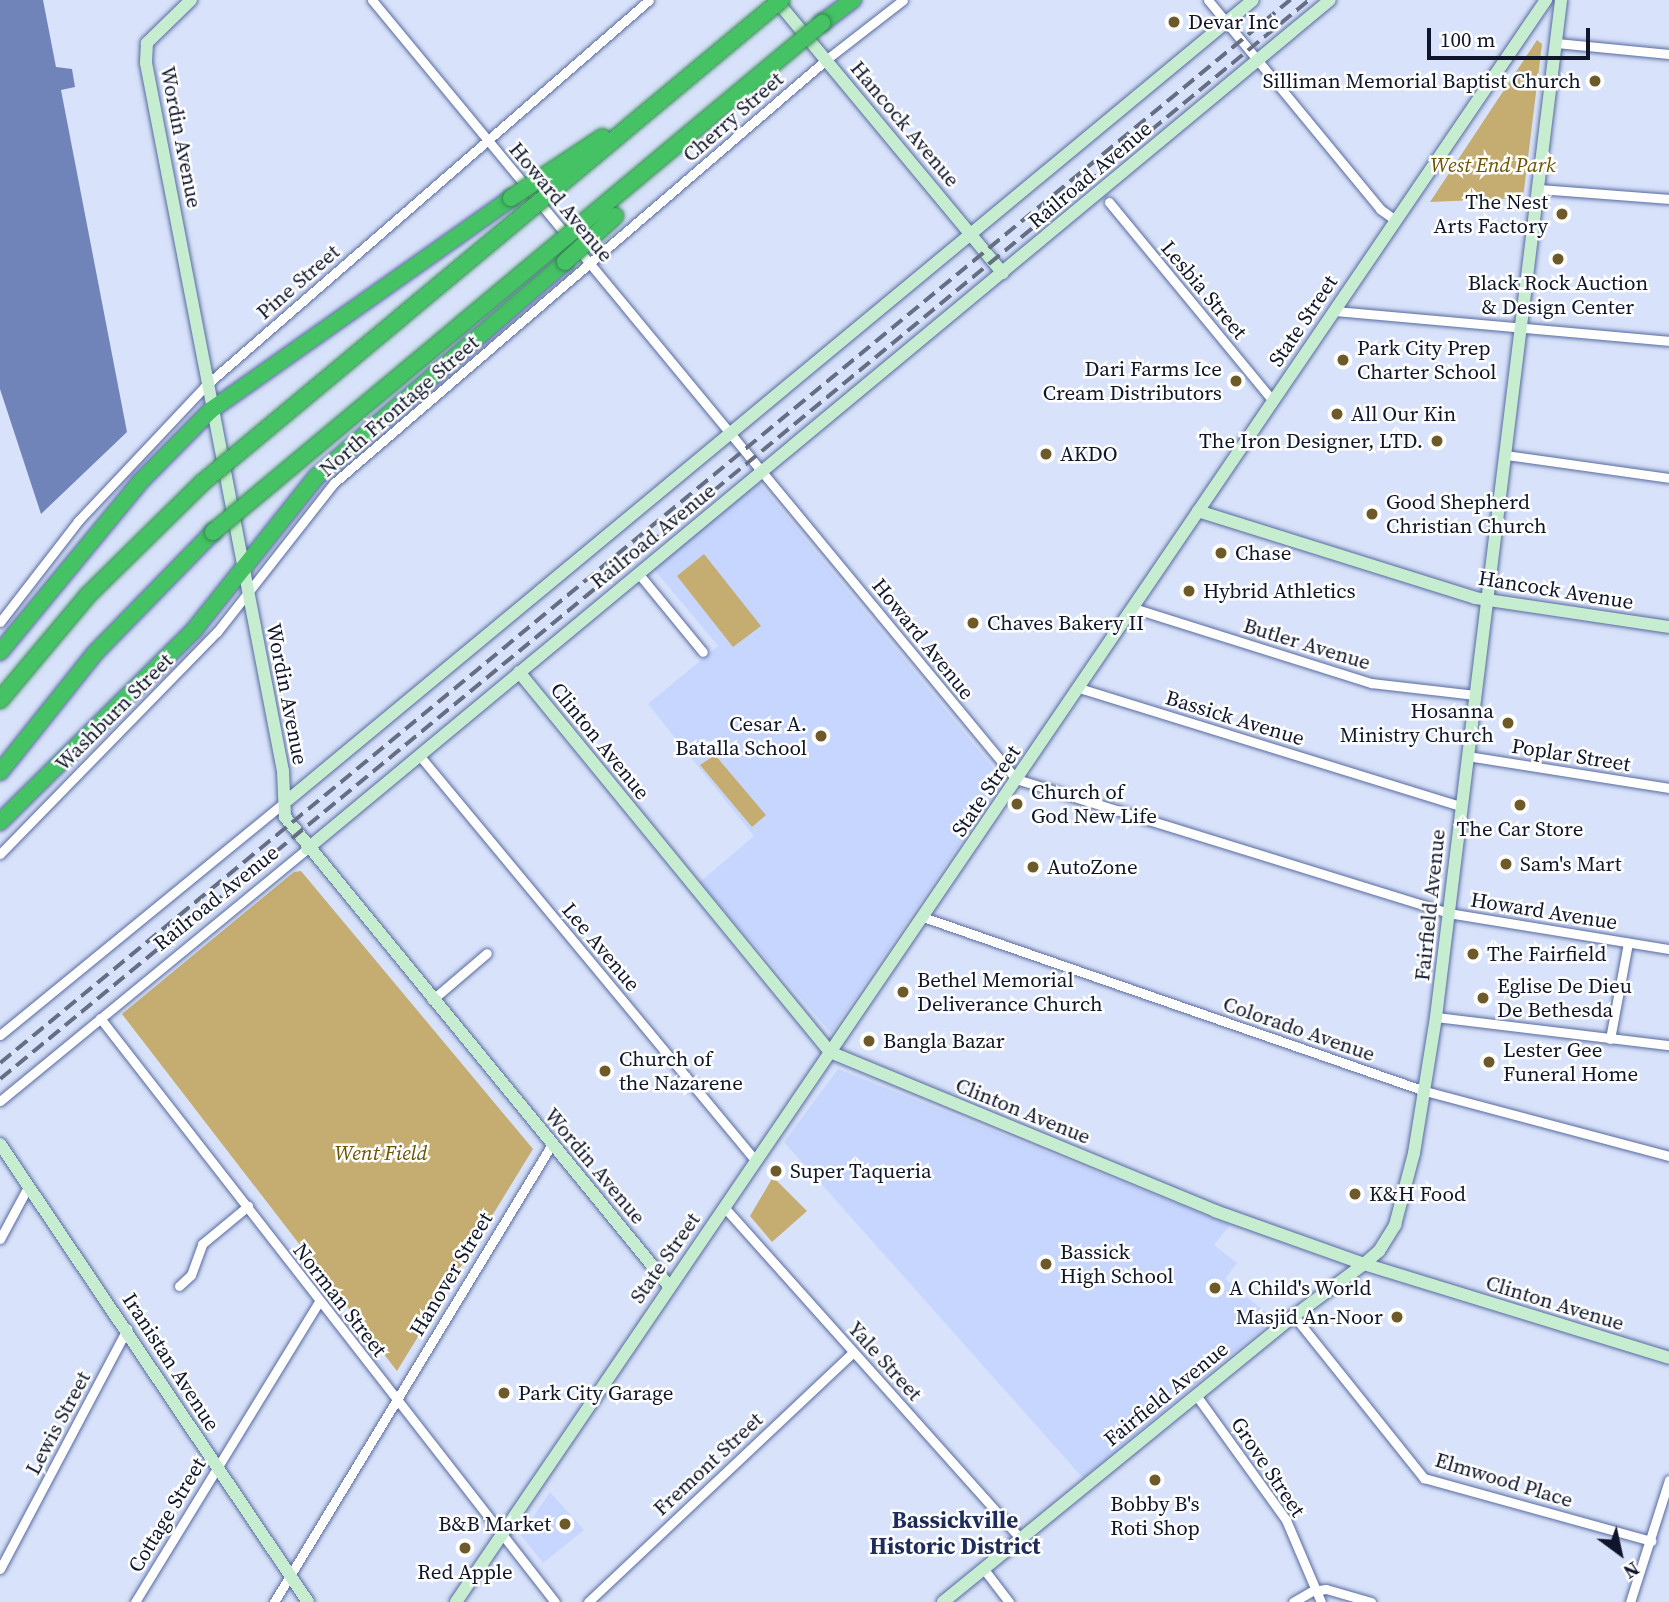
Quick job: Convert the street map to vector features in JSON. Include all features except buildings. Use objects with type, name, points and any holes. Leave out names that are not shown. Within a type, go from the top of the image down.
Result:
[{"type":"highway","points":[[0,700],[88,595],[202,482],[779,0]]},
{"type":"highway","points":[[0,772],[95,653],[213,532],[617,191],[853,0]]},
{"type":"highway","points":[[0,652],[140,482],[211,410],[511,198],[655,104]]},
{"type":"highway","points":[[0,822],[185,640],[316,477],[615,216],[617,191]]},
{"type":"street","name":"Wordin Avenue","points":[[191,0],[147,43],[146,63],[205,386],[288,800],[285,817],[307,849],[669,1286]]},
{"type":"street","name":"Howard Avenue","points":[[372,0],[1016,779],[1448,913],[1669,949]]},
{"type":"street","name":"Pine Street","points":[[0,622],[78,520],[205,386],[649,0]]},
{"type":"street","name":"Hancock Avenue","points":[[779,0],[1003,273]]},
{"type":"street","name":"Cherry Street","points":[[590,264],[827,59],[903,0]]},
{"type":"street","points":[[1208,0],[1380,209],[1395,219]]},
{"type":"street","name":"Railroad Avenue","points":[[0,1035],[288,800],[1253,0]]},
{"type":"street","name":"Railroad Avenue","points":[[0,1101],[1330,0]]},
{"type":"street","name":"State Street","points":[[456,1602],[1546,0]]},
{"type":"street","name":"Fairfield Avenue","points":[[943,1602],[1294,1316],[1364,1264],[1379,1251],[1395,1225],[1425,1091],[1436,1017],[1460,806],[1524,329],[1561,0]]},
{"type":"street","points":[[1532,20],[1547,20],[1557,36],[1669,54]]},
{"type":"street","points":[[1540,189],[1669,199]]},
{"type":"street","name":"Lesbia Street","points":[[1109,202],[1272,400]]},
{"type":"street","name":"North Frontage Street","points":[[247,590],[334,483],[590,264]]},
{"type":"street","points":[[1334,311],[1669,341]]},
{"type":"street","points":[[1506,455],[1669,478]]},
{"type":"street","name":"Hancock Avenue","points":[[1198,511],[1488,600],[1669,627]]},
{"type":"street","points":[[638,573],[703,652]]},
{"type":"street","name":"Washburn Street","points":[[0,854],[217,632],[247,590]]},
{"type":"street","name":"Butler Avenue","points":[[1133,608],[1371,683],[1475,695]]},
{"type":"street","name":"Clinton Avenue","points":[[519,672],[830,1052],[1215,1211],[1364,1264],[1669,1358]]},
{"type":"street","name":"Bassick Avenue","points":[[1079,688],[1460,806]]},
{"type":"street","name":"Lee Avenue","points":[[419,755],[756,1161]]},
{"type":"street","name":"Poplar Street","points":[[1467,756],[1669,788]]},
{"type":"street","name":"Colorado Avenue","points":[[923,918],[1425,1091],[1669,1156]]},
{"type":"street","points":[[1610,1039],[1628,943]]},
{"type":"street","points":[[432,1000],[487,953]]},
{"type":"street","points":[[1436,1017],[1669,1045]]},
{"type":"street","name":"Norman Street","points":[[100,1018],[248,1206],[318,1303],[397,1399],[555,1602]]},
{"type":"street","name":"Iranistan Avenue","points":[[0,1144],[127,1329],[308,1602]]},
{"type":"street","name":"Hanover Street","points":[[274,1602],[552,1144]]},
{"type":"street","points":[[0,1239],[29,1185]]},
{"type":"street","points":[[179,1286],[191,1275],[202,1244],[248,1206]]},
{"type":"street","name":"Yale Street","points":[[724,1208],[1020,1538]]},
{"type":"street","name":"Cottage Street","points":[[135,1602],[318,1303]]},
{"type":"street","name":"Elmwood Place","points":[[1294,1316],[1424,1478],[1651,1541]]},
{"type":"street","name":"Lewis Street","points":[[0,1570],[127,1329]]},
{"type":"street","name":"Fremont Street","points":[[588,1602],[853,1352]]},
{"type":"street","name":"Grove Street","points":[[1196,1395],[1271,1497],[1318,1590],[1321,1602]]},
{"type":"street","points":[[1630,1602],[1669,1480]]},
{"type":"street","points":[[983,1568],[1009,1602]]},
{"type":"street","points":[[1293,1602],[1318,1590],[1371,1602]]},
{"type":"shaded area","points":[[0,0],[43,0],[56,67],[72,69],[75,87],[61,90],[127,432],[41,514],[0,389]]},
{"type":"shaded area","name":"Cesar A. Batalla School","points":[[759,483],[1003,780],[831,1033],[700,882],[754,836],[648,704],[718,646],[653,568]]},
{"type":"shaded area","name":"Bassick High School","points":[[838,1069],[1230,1225],[1214,1245],[1237,1263],[1225,1279],[1274,1319],[1083,1478],[784,1142]]},
{"type":"shaded area","points":[[550,1492],[584,1530],[543,1563],[521,1535]]},
{"type":"green space","name":"West End Park","points":[[1537,40],[1542,44],[1523,198],[1430,202]]},
{"type":"green space","points":[[704,554],[761,626],[733,647],[677,576]]},
{"type":"green space","points":[[715,755],[766,815],[752,827],[700,765]]},
{"type":"green space","name":"Went Field","points":[[301,871],[533,1149],[397,1371],[122,1014],[294,872]]},
{"type":"green space","points":[[773,1177],[807,1211],[772,1242],[750,1216]]},
{"type":"railway","points":[[0,1063],[1290,0]]},
{"type":"railway","points":[[0,1079],[1309,0]]},
{"type":"place","name":"Devar Inc","points":[[1174,22]]},
{"type":"place","name":"Silliman Memorial Baptist Church","points":[[1595,81]]},
{"type":"place","name":"The Nest Arts Factory","points":[[1562,214]]},
{"type":"place","name":"Black Rock Auction & Design Center","points":[[1558,259]]},
{"type":"place","name":"Park City Prep Charter School","points":[[1343,360]]},
{"type":"place","name":"Dari Farms Ice Cream Distributors","points":[[1236,381]]},
{"type":"place","name":"All Our Kin","points":[[1337,414]]},
{"type":"place","name":"The Iron Designer, LTD.","points":[[1437,441]]},
{"type":"place","name":"AKDO","points":[[1046,454]]},
{"type":"place","name":"Good Shepherd Christian Church","points":[[1372,514]]},
{"type":"place","name":"Chase","points":[[1221,553]]},
{"type":"place","name":"Hybrid Athletics","points":[[1189,591]]},
{"type":"place","name":"Chaves Bakery II","points":[[973,623]]},
{"type":"place","name":"Hosanna Ministry Church","points":[[1508,723]]},
{"type":"place","name":"Cesar A. Batalla School","points":[[821,736]]},
{"type":"place","name":"Church of God New Life","points":[[1017,804]]},
{"type":"place","name":"The Car Store","points":[[1520,805]]},
{"type":"place","name":"Sam's Mart","points":[[1506,864]]},
{"type":"place","name":"AutoZone","points":[[1033,867]]},
{"type":"place","name":"The Fairfield","points":[[1473,954]]},
{"type":"place","name":"Bethel Memorial Deliverance Church","points":[[903,992]]},
{"type":"place","name":"Eglise De Dieu De Bethesda","points":[[1483,998]]},
{"type":"place","name":"Bangla Bazar","points":[[869,1041]]},
{"type":"place","name":"Lester Gee Funeral Home","points":[[1489,1062]]},
{"type":"place","name":"Church of the Nazarene","points":[[605,1071]]},
{"type":"place","name":"Super Taqueria","points":[[776,1171]]},
{"type":"place","name":"K&H Food","points":[[1355,1194]]},
{"type":"place","name":"Bassick High School","points":[[1046,1264]]},
{"type":"place","name":"A Child's World","points":[[1215,1288]]},
{"type":"place","name":"Masjid An-Noor","points":[[1397,1317]]},
{"type":"place","name":"Park City Garage","points":[[504,1393]]},
{"type":"place","name":"Bobby B's Roti Shop","points":[[1155,1480]]},
{"type":"place","name":"B&B Market","points":[[565,1524]]},
{"type":"place","name":"Red Apple","points":[[465,1548]]},
{"type":"district","name":"Bassickville Historic District","points":[[955,1533]]}]
